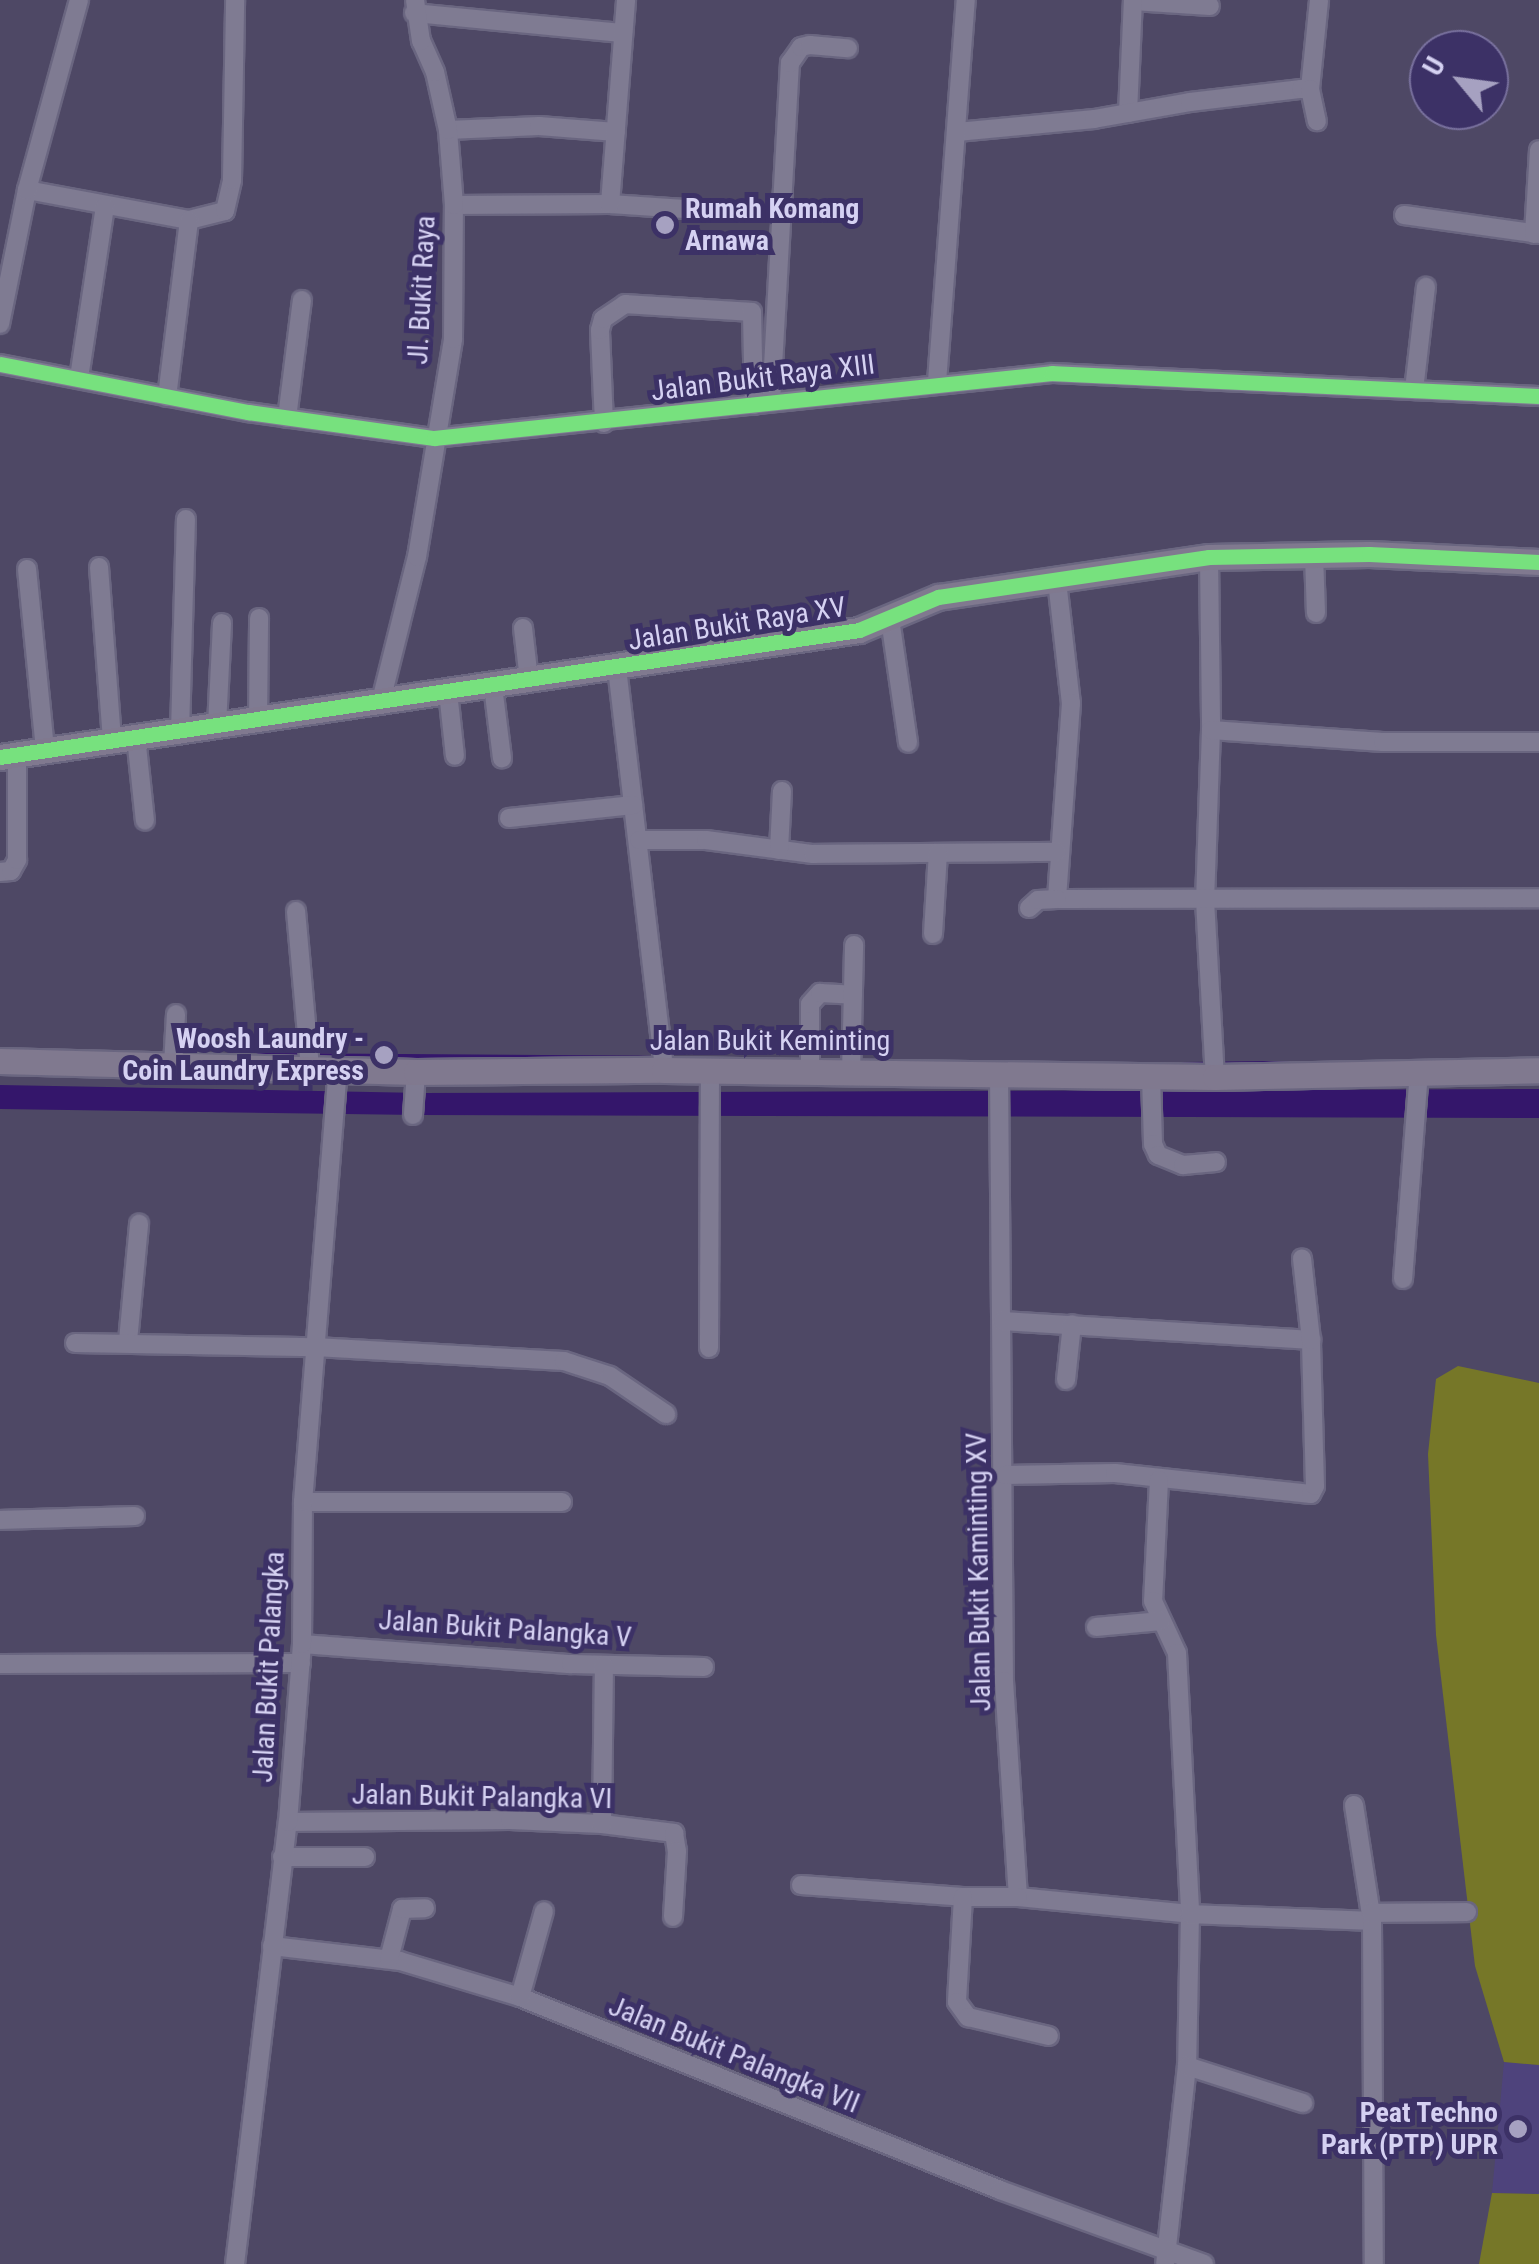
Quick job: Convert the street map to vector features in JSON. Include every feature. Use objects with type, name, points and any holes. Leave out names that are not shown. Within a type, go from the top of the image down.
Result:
[{"type":"main road","name":"Jalan Bukit Raya XV","points":[[8,756],[859,630],[938,597],[1210,557],[1314,554],[1539,562]]},
{"type":"main road","name":"Jalan Bukit Keminting","points":[[0,1062],[310,1068],[337,1081],[415,1083],[664,1070],[710,1075],[851,1072],[999,1082],[1150,1083],[1215,1077],[1419,1081],[1539,1070]]},
{"type":"street","points":[[0,324],[27,190],[80,0]]},
{"type":"street","points":[[27,190],[188,220],[215,216],[231,202],[235,0]]},
{"type":"street","points":[[610,204],[626,0]]},
{"type":"street","points":[[937,382],[966,0]]},
{"type":"street","points":[[1316,121],[1310,90],[1319,0]]},
{"type":"street","points":[[1128,113],[1133,1],[1210,6]]},
{"type":"street","points":[[414,6],[623,33]]},
{"type":"street","name":"Jl. Bukit Raya","points":[[380,701],[417,557],[453,339],[454,205],[448,130],[414,6]]},
{"type":"street","points":[[762,404],[790,63],[800,47],[848,48]]},
{"type":"street","points":[[957,132],[1310,90]]},
{"type":"street","points":[[448,130],[538,126],[616,132]]},
{"type":"street","points":[[1404,215],[1537,234],[1539,150]]},
{"type":"street","points":[[454,205],[610,204],[685,209]]},
{"type":"street","points":[[79,378],[105,207]]},
{"type":"street","points":[[167,397],[188,220]]},
{"type":"street","points":[[1414,390],[1426,288]]},
{"type":"street","points":[[287,418],[302,300]]},
{"type":"street","points":[[604,423],[600,330],[603,319],[625,304],[752,312],[762,404]]},
{"type":"street","name":"Jalan Bukit Raya XIII","points":[[0,364],[287,418],[434,438],[604,423],[937,382],[1052,373],[1539,396]]},
{"type":"street","points":[[180,732],[186,518]]},
{"type":"street","points":[[1314,554],[1316,612]]},
{"type":"street","points":[[1210,557],[1211,730],[1205,900],[1215,1077]]},
{"type":"street","points":[[98,567],[124,739],[145,821]]},
{"type":"street","points":[[27,569],[46,750]]},
{"type":"street","points":[[1057,581],[1071,703],[1057,852],[1057,900]]},
{"type":"street","points":[[258,720],[259,618]]},
{"type":"street","points":[[890,619],[908,743]]},
{"type":"street","points":[[217,726],[222,624]]},
{"type":"street","points":[[522,628],[529,680]]},
{"type":"street","points":[[617,668],[664,1070]]},
{"type":"street","points":[[493,686],[502,758]]},
{"type":"street","points":[[448,692],[455,756]]},
{"type":"street","points":[[1211,730],[1383,742],[1539,742]]},
{"type":"street","points":[[0,872],[11,871],[18,860],[8,756]]},
{"type":"street","points":[[780,850],[782,791]]},
{"type":"street","points":[[510,818],[633,805]]},
{"type":"street","points":[[639,840],[706,840],[780,850],[1057,852]]},
{"type":"street","points":[[933,934],[938,853]]},
{"type":"street","points":[[1030,908],[1038,900],[1539,898]]},
{"type":"street","points":[[296,911],[310,1068]]},
{"type":"street","points":[[851,1072],[854,945]]},
{"type":"street","points":[[810,1072],[809,1021],[813,999],[820,994],[852,995]]},
{"type":"street","points":[[173,1065],[176,1014]]},
{"type":"street","points":[[709,1348],[710,1075]]},
{"type":"street","name":"Jalan Bukit Palangka","points":[[235,2264],[252,2150],[288,1822],[301,1653],[304,1502],[337,1081]]},
{"type":"street","points":[[1403,1280],[1419,1081]]},
{"type":"street","name":"Jalan Bukit Kaminting XV","points":[[999,1082],[1004,1681],[1018,1897]]},
{"type":"street","points":[[413,1115],[415,1083]]},
{"type":"street","points":[[1150,1083],[1158,1155],[1183,1166],[1216,1162]]},
{"type":"street","points":[[128,1342],[139,1224]]},
{"type":"street","points":[[1005,1475],[1115,1473],[1311,1494],[1311,1340],[1302,1258]]},
{"type":"street","points":[[1002,1320],[1311,1340]]},
{"type":"street","points":[[1066,1380],[1072,1324]]},
{"type":"street","points":[[74,1342],[315,1346],[581,1364],[610,1376],[666,1414]]},
{"type":"street","points":[[1159,1480],[1153,1602],[1177,1653],[1190,1914],[1187,2066],[1165,2259]]},
{"type":"street","points":[[304,1502],[562,1502]]},
{"type":"street","points":[[0,1520],[135,1516]]},
{"type":"street","points":[[1096,1628],[1161,1621]]},
{"type":"street","name":"Jalan Bukit Palangka V","points":[[0,1664],[301,1653],[704,1667]]},
{"type":"street","points":[[602,1824],[604,1665]]},
{"type":"street","points":[[1354,1805],[1372,1917],[1374,2264]]},
{"type":"street","name":"Jalan Bukit Palangka VI","points":[[288,1822],[602,1824],[674,1834],[677,1850],[673,1917]]},
{"type":"street","points":[[282,1857],[365,1857]]},
{"type":"street","points":[[801,1885],[963,1897],[1018,1897],[1190,1914],[1372,1917],[1467,1912]]},
{"type":"street","points":[[963,1897],[960,2010],[968,2017],[1049,2036]]},
{"type":"street","points":[[389,1959],[402,1909],[425,1908]]},
{"type":"street","points":[[520,1997],[544,1911]]},
{"type":"street","name":"Jalan Bukit Palangka VII","points":[[272,1946],[389,1959],[520,1997],[1165,2259],[1204,2264]]},
{"type":"street","points":[[1187,2066],[1302,2103]]},
{"type":"shaded area","points":[[0,1085],[422,1093],[1539,1089],[1539,1118],[418,1115],[0,1109]]},
{"type":"shaded area","points":[[1458,1366],[1539,1383],[1539,2065],[1504,2062],[1475,1966],[1436,1635],[1428,1454],[1436,1379]]},
{"type":"shaded area","name":"Peat Techno Park (PTP) UPR","points":[[1504,2062],[1539,2065],[1539,2194],[1492,2193]]},
{"type":"shaded area","points":[[1492,2193],[1539,2194],[1539,2264],[1479,2264]]},
{"type":"waterway","points":[[258,1055],[652,1058]]},
{"type":"waterway","points":[[1183,1064],[1287,1063]]},
{"type":"cycle path","points":[[0,364],[248,412],[434,438],[1052,373],[1539,396]]},
{"type":"cycle path","points":[[0,757],[859,630],[938,597],[1209,557],[1369,554],[1539,562]]},
{"type":"place","name":"Rumah Komang Arnawa","points":[[665,225]]},
{"type":"place","name":"Woosh Laundry - Coin Laundry Express","points":[[384,1055]]},
{"type":"place","name":"Peat Techno Park (PTP) UPR","points":[[1518,2129]]}]
